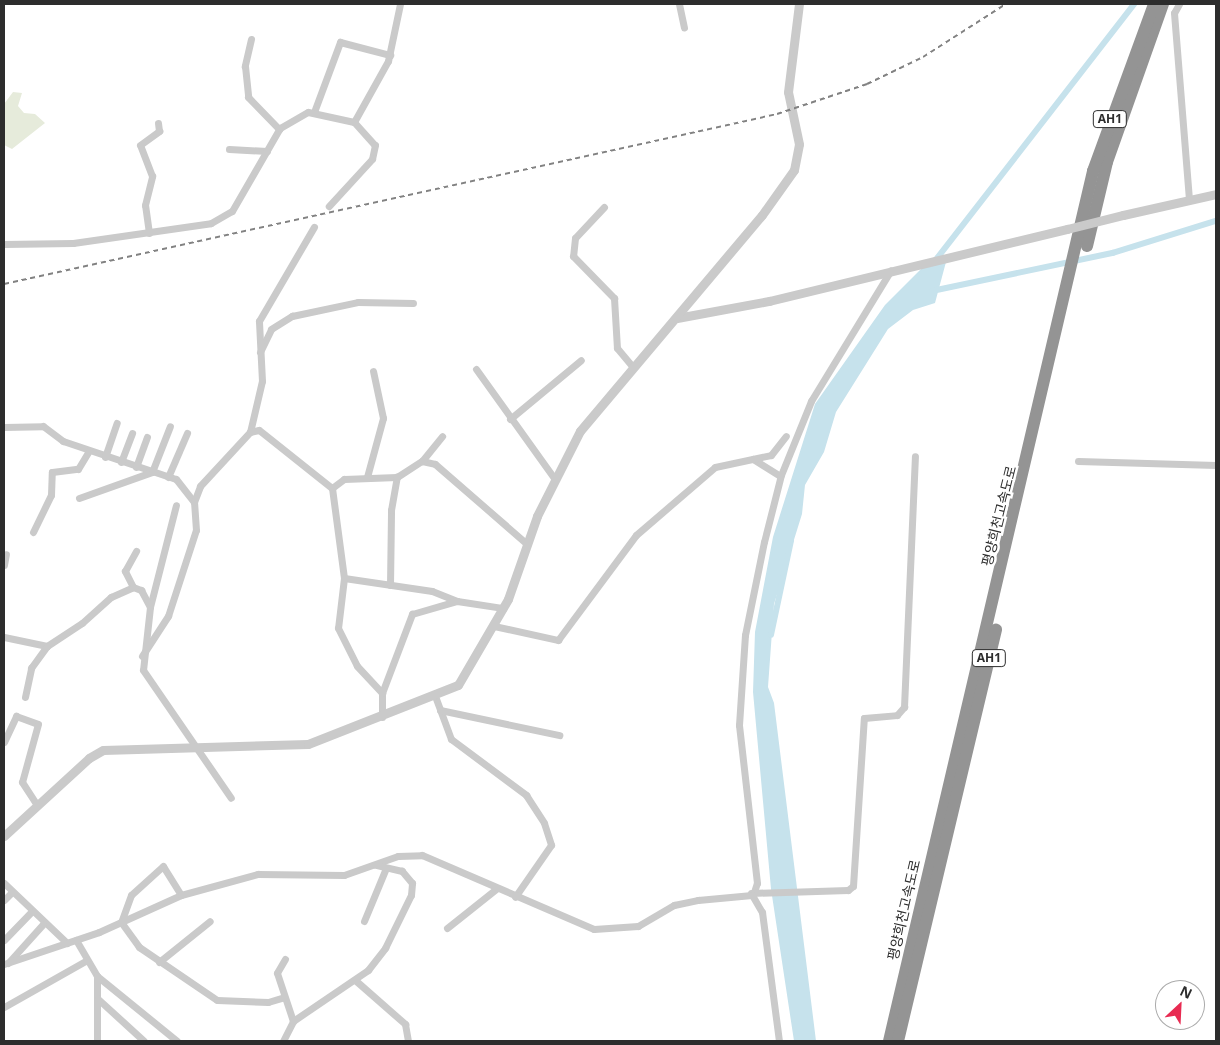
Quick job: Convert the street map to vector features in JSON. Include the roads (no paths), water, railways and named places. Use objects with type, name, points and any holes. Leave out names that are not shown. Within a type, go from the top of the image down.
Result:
[{"type":"highway","name":"평양희천고속도로","points":[[898,1041],[1076,276],[1099,154],[1154,4]]},
{"type":"highway","name":"평양희천고속도로","points":[[1085,235],[1127,98],[1163,4]]},
{"type":"highway","name":"평양희천고속도로","points":[[888,1041],[1076,276]]},
{"type":"street","points":[[354,122],[390,55],[400,4]]},
{"type":"street","points":[[680,4],[684,27]]},
{"type":"street","points":[[4,836],[96,753],[122,746],[308,744],[382,718],[435,696],[464,677],[503,608],[554,478],[580,431],[677,318],[794,170],[799,144],[788,92],[799,4]]},
{"type":"street","points":[[1179,4],[1174,13],[1189,199]]},
{"type":"street","points":[[251,39],[245,66],[248,97],[279,129]]},
{"type":"street","points":[[314,112],[340,42],[390,55]]},
{"type":"street","points":[[4,244],[73,243],[203,226],[227,215],[267,152],[279,129],[296,116],[314,112],[354,122],[375,145],[374,155],[329,206]]},
{"type":"street","points":[[149,233],[146,205],[152,176],[140,145],[158,131],[158,123]]},
{"type":"street","points":[[229,149],[267,152]]},
{"type":"street","points":[[677,318],[1216,194]]},
{"type":"street","points":[[604,207],[574,238],[573,256],[614,298],[617,348],[634,367]]},
{"type":"street","points":[[194,502],[207,476],[250,432],[262,381],[258,326],[262,313],[314,227]]},
{"type":"street","points":[[751,893],[757,882],[740,745],[741,676],[756,581],[780,476],[811,401],[891,270]]},
{"type":"street","points":[[260,352],[271,329],[292,316],[358,302],[413,303]]},
{"type":"street","points":[[510,420],[581,360]]},
{"type":"street","points":[[476,369],[510,420],[554,478]]},
{"type":"street","points":[[367,477],[383,418],[373,371]]},
{"type":"street","points":[[105,457],[117,423]]},
{"type":"street","points":[[4,427],[37,424],[89,451],[168,476],[181,483],[194,502],[196,530],[168,616],[142,656]]},
{"type":"street","points":[[78,498],[152,472],[170,426]]},
{"type":"street","points":[[250,432],[264,432],[332,488],[344,578],[338,628],[357,666],[382,693]]},
{"type":"street","points":[[121,462],[132,433]]},
{"type":"street","points":[[168,476],[187,433]]},
{"type":"street","points":[[332,488],[344,478],[397,477],[422,461],[442,436]]},
{"type":"street","points":[[494,626],[558,640],[636,535],[715,467],[775,453],[786,436]]},
{"type":"street","points":[[136,467],[147,437]]},
{"type":"street","points":[[33,532],[51,495],[52,472],[78,469],[89,451]]},
{"type":"street","points":[[6,963],[76,940],[122,922],[181,895],[268,872],[338,875],[376,865],[398,856],[422,855],[568,921],[603,929],[638,926],[674,905],[751,893],[848,890],[854,883],[864,718],[897,715],[904,707],[915,456]]},
{"type":"street","points":[[753,459],[780,476]]},
{"type":"street","points":[[422,461],[435,464],[527,544]]},
{"type":"street","points":[[1078,461],[1216,465]]},
{"type":"street","points":[[390,585],[391,510],[397,477]]},
{"type":"street","points":[[176,505],[150,607],[142,656],[143,670],[190,744],[231,798]]},
{"type":"street","points":[[136,551],[126,571],[133,587],[144,593],[150,607]]},
{"type":"street","points":[[4,565],[6,554]]},
{"type":"street","points":[[344,578],[432,591],[456,601],[503,608]]},
{"type":"street","points":[[25,697],[31,668],[47,646],[82,623],[111,596],[133,587]]},
{"type":"street","points":[[382,718],[382,693],[412,614],[456,601]]},
{"type":"street","points":[[4,638],[47,646]]},
{"type":"street","points":[[435,696],[451,738],[526,795],[544,822],[551,845],[515,897]]},
{"type":"street","points":[[440,710],[559,735]]},
{"type":"street","points":[[4,742],[16,716],[38,724],[22,782],[37,805]]},
{"type":"street","points":[[283,1041],[293,1021],[355,980],[381,955],[411,895],[407,874],[376,865]]},
{"type":"street","points":[[122,922],[131,895],[160,867],[181,895]]},
{"type":"street","points":[[364,921],[386,868]]},
{"type":"street","points":[[4,883],[43,924],[67,943]]},
{"type":"street","points":[[447,928],[496,889]]},
{"type":"street","points":[[4,900],[12,892]]},
{"type":"street","points":[[751,893],[761,908],[779,1041]]},
{"type":"street","points":[[4,940],[31,912]]},
{"type":"street","points":[[159,962],[210,921]]},
{"type":"street","points":[[122,922],[139,947],[159,962],[187,976],[217,1000],[268,1002],[284,997]]},
{"type":"street","points":[[6,963],[43,924]]},
{"type":"street","points":[[76,940],[97,976],[177,1041]]},
{"type":"street","points":[[285,959],[277,970],[293,1021]]},
{"type":"street","points":[[4,1007],[87,960]]},
{"type":"street","points":[[97,976],[97,1041]]},
{"type":"street","points":[[355,980],[405,1024],[408,1041]]},
{"type":"street","points":[[98,999],[144,1041]]},
{"type":"water","points":[[946,262],[935,303],[913,310],[888,329],[836,412],[824,452],[805,485],[802,514],[774,604],[768,687],[774,703],[816,1041],[794,1041],[771,889],[753,692],[755,632],[773,537],[815,404],[885,305],[923,267]]},
{"type":"waterway","points":[[935,261],[1134,4]]},
{"type":"waterway","points":[[932,291],[1113,253],[1216,221]]},
{"type":"waterway","points":[[771,635],[791,541]]},
{"type":"railway","points":[[4,284],[777,114],[867,84],[923,57],[1006,4]]}]
